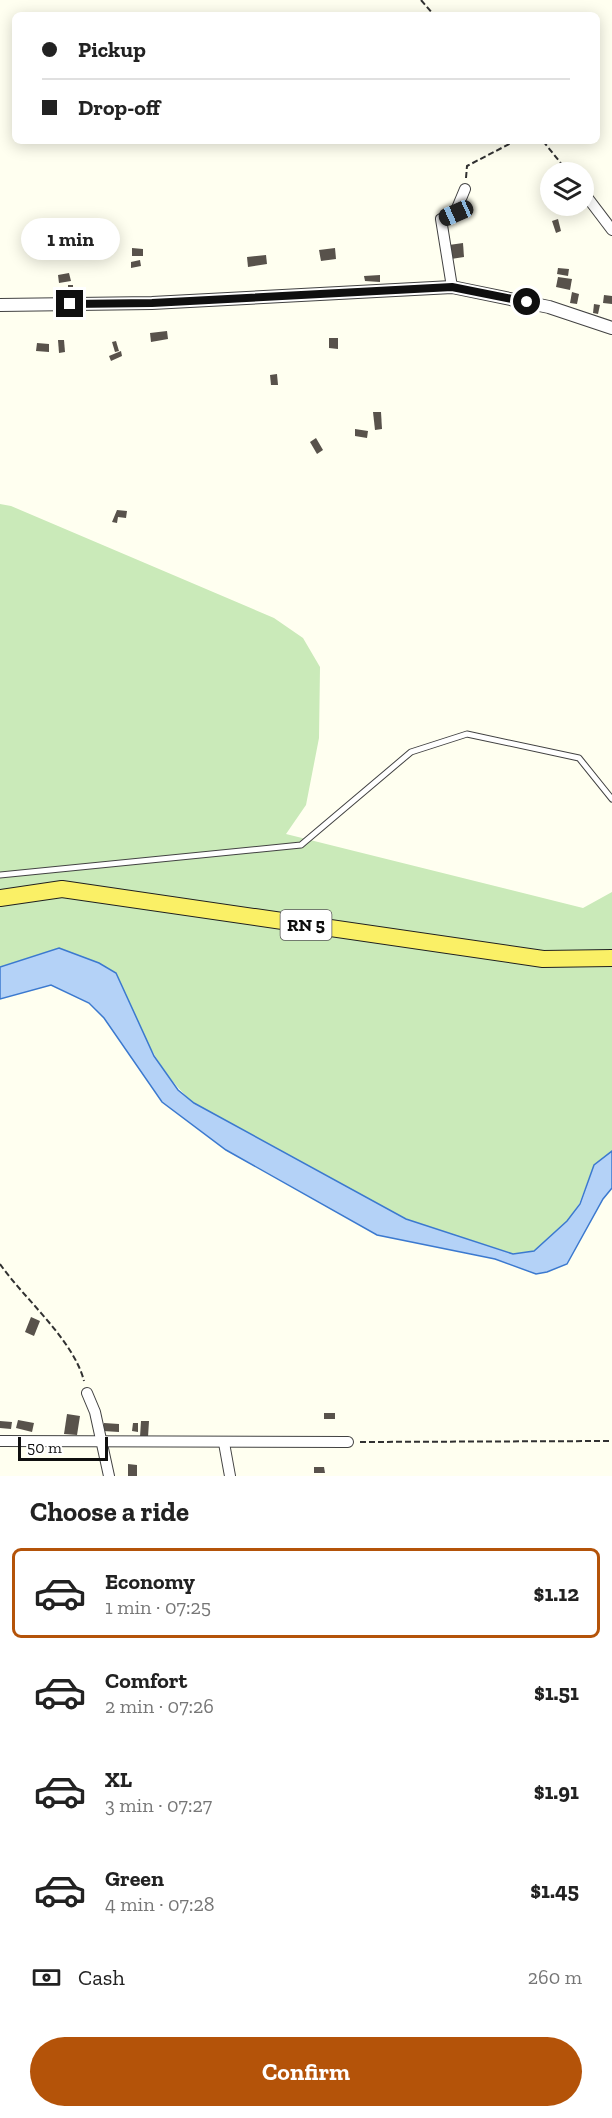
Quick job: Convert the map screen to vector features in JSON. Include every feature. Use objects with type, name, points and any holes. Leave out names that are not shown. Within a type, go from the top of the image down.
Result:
[{"type":"main road","name":"RN 5","points":[[0,898],[62,889],[543,960],[612,958]]},
{"type":"street","points":[[452,287],[441,219],[456,213],[465,189]]},
{"type":"street","points":[[594,206],[612,230]]},
{"type":"street","points":[[0,305],[152,303],[452,287],[549,307],[612,328]]},
{"type":"street","points":[[87,1393],[103,1443],[109,1476]]},
{"type":"street","points":[[0,1441],[348,1442]]},
{"type":"street","points":[[224,1443],[230,1476]]},
{"type":"lane","points":[[0,875],[301,845],[411,752],[467,734],[579,758],[612,799]]},
{"type":"path","points":[[421,0],[431,12]]},
{"type":"path","points":[[465,189],[467,166],[509,144]]},
{"type":"path","points":[[545,144],[560,162]]},
{"type":"path","points":[[0,1264],[50,1325],[81,1368],[87,1393]]},
{"type":"path","points":[[348,1442],[612,1441]]},
{"type":"green space","points":[[0,504],[11,506],[274,618],[303,638],[320,667],[319,738],[306,805],[286,834],[583,908],[612,892],[612,1151],[594,1165],[579,1204],[567,1221],[534,1251],[513,1254],[406,1219],[194,1103],[180,1090],[157,1059],[139,1026],[116,973],[59,948],[0,967]]},
{"type":"water","points":[[59,948],[99,963],[116,973],[154,1056],[178,1090],[194,1103],[406,1219],[513,1254],[534,1251],[567,1221],[580,1204],[594,1165],[612,1151],[612,1188],[603,1199],[567,1264],[547,1272],[536,1274],[495,1259],[377,1235],[226,1150],[162,1102],[104,1018],[89,1003],[51,985],[0,999],[0,967]]},
{"type":"building","points":[[558,219],[561,231],[556,233],[552,221]]},
{"type":"building","points":[[463,243],[464,257],[451,259],[449,245]]},
{"type":"building","points":[[132,248],[143,249],[143,256],[132,256]]},
{"type":"building","points":[[335,248],[336,259],[321,261],[319,250]]},
{"type":"building","points":[[266,255],[267,264],[248,267],[247,257]]},
{"type":"building","points":[[140,260],[141,266],[131,268],[131,262]]},
{"type":"building","points":[[558,268],[569,269],[568,276],[557,274]]},
{"type":"building","points":[[69,273],[71,281],[59,283],[58,275]]},
{"type":"building","points":[[380,275],[380,282],[365,281],[364,276]]},
{"type":"building","points":[[558,277],[572,279],[570,290],[556,287]]},
{"type":"building","points":[[68,285],[73,285],[73,296],[68,296]]},
{"type":"building","points":[[572,292],[579,294],[577,304],[570,303]]},
{"type":"building","points":[[604,295],[612,296],[612,304],[603,303]]},
{"type":"building","points":[[594,304],[600,305],[598,314],[593,313]]},
{"type":"building","points":[[167,331],[168,339],[151,342],[150,333]]},
{"type":"building","points":[[329,338],[338,338],[338,349],[329,348]]},
{"type":"building","points":[[58,340],[64,340],[65,352],[59,353]]},
{"type":"building","points":[[116,341],[119,351],[115,352],[112,342]]},
{"type":"building","points":[[37,343],[49,344],[49,352],[36,351]]},
{"type":"building","points":[[121,351],[122,356],[111,361],[109,356]]},
{"type":"building","points":[[277,374],[278,385],[271,385],[270,375]]},
{"type":"building","points":[[373,412],[381,412],[382,429],[375,430]]},
{"type":"building","points":[[355,429],[368,431],[367,438],[355,436]]},
{"type":"building","points":[[316,438],[323,450],[317,454],[310,442]]},
{"type":"building","points":[[117,510],[127,511],[126,518],[118,517],[117,523],[112,522]]},
{"type":"building","points":[[31,1317],[40,1321],[34,1336],[25,1332]]},
{"type":"building","points":[[324,1413],[335,1413],[335,1419],[324,1419]]},
{"type":"building","points":[[67,1414],[80,1416],[77,1435],[64,1434]]},
{"type":"building","points":[[18,1420],[34,1423],[32,1432],[16,1428]]},
{"type":"building","points":[[0,1421],[12,1422],[11,1429],[0,1428]]},
{"type":"building","points":[[141,1421],[149,1421],[148,1437],[140,1437]]},
{"type":"building","points":[[104,1423],[119,1424],[119,1432],[103,1431]]},
{"type":"building","points":[[133,1423],[138,1423],[138,1432],[132,1431]]},
{"type":"building","points":[[128,1464],[137,1465],[137,1476],[128,1476]]},
{"type":"building","points":[[314,1467],[324,1467],[325,1473],[314,1473]]},
{"type":"route","points":[[70,304],[152,303],[452,287],[527,302]]}]
